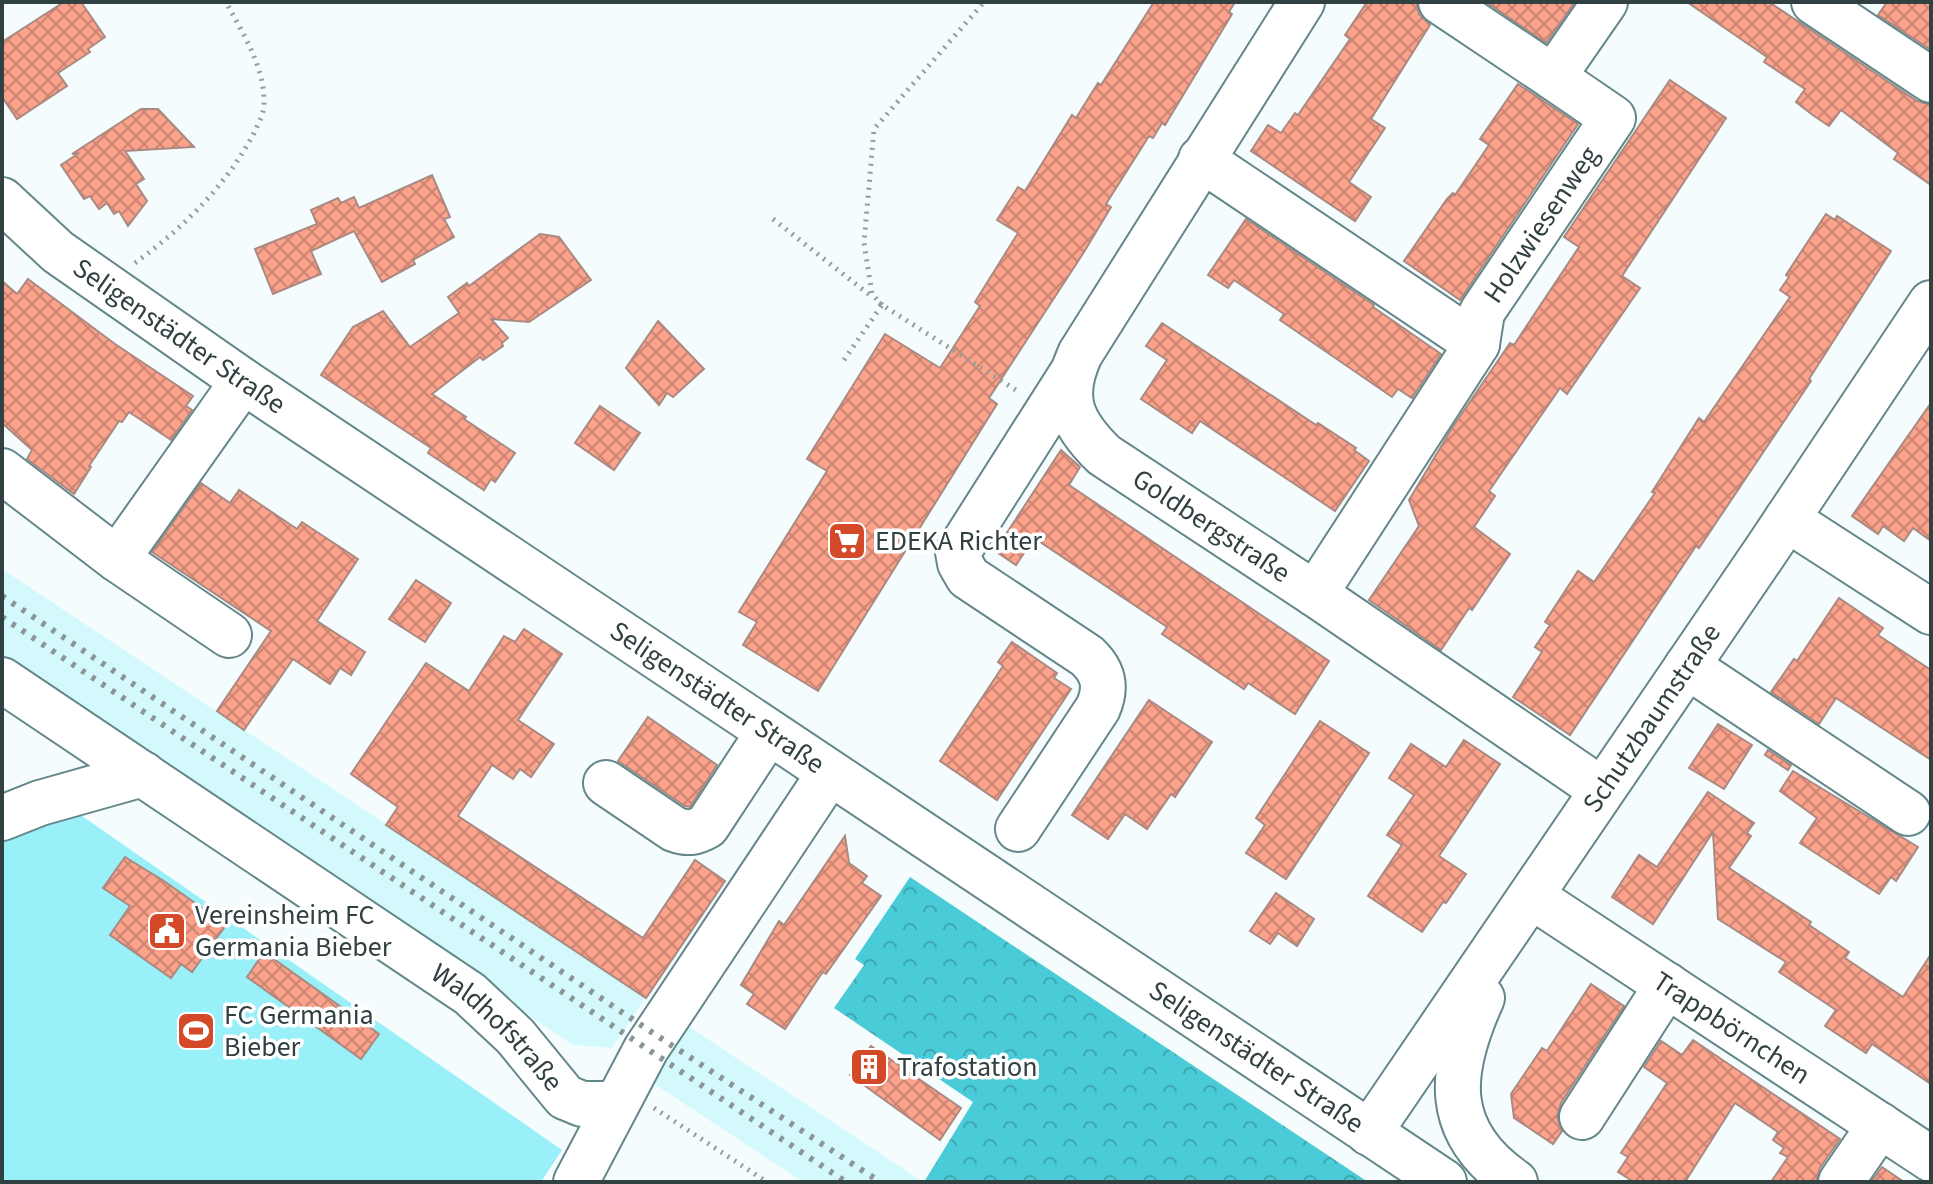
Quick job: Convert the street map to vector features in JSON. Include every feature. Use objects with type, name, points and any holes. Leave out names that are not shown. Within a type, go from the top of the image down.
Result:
[{"type":"street","name":"Goldbergstraße","points":[[1302,2],[1080,354],[1072,373],[1071,407],[1075,421],[1084,436],[1104,455],[1315,594],[1602,790]]},
{"type":"street","points":[[1441,2],[1553,77],[1605,2]]},
{"type":"street","points":[[1814,2],[1931,80]]},
{"type":"street","name":"Holzwiesenweg","points":[[1315,594],[1477,344],[1482,312],[1613,118],[1553,77]]},
{"type":"street","points":[[1201,159],[1477,344]]},
{"type":"street","name":"Seligenstädter Straße","points":[[2,200],[46,242],[243,381],[1444,1182]]},
{"type":"street","name":"Schutzbaumstraße","points":[[1369,1133],[1931,303]]},
{"type":"street","points":[[1018,829],[1098,708],[1104,684],[1097,666],[1087,656],[968,577],[958,552],[1072,373]]},
{"type":"street","points":[[117,559],[243,381]]},
{"type":"street","points":[[2,471],[117,559],[229,635]]},
{"type":"street","points":[[1787,519],[1931,612]]},
{"type":"street","points":[[1687,666],[1908,813]]},
{"type":"street","name":"Waldhofstraße","points":[[2,680],[470,994],[515,1036],[565,1097],[582,1104],[620,1096]]},
{"type":"street","points":[[606,783],[674,829],[685,833],[698,832],[707,826],[768,733]]},
{"type":"street","points":[[2,818],[40,803],[143,774]]},
{"type":"street","points":[[576,1182],[646,1049],[829,774]]},
{"type":"street","points":[[1515,1182],[1479,1151],[1467,1133],[1460,1110],[1458,1077],[1464,1043],[1525,904]]},
{"type":"street","name":"Trappbörnchen","points":[[1525,904],[1667,985],[1880,1125],[1924,1166]]},
{"type":"street","points":[[1582,1117],[1667,985]]},
{"type":"street","points":[[1841,1182],[1880,1125]]},
{"type":"path","points":[[105,286],[162,244],[200,208],[241,158],[258,124],[264,107],[258,70],[254,55],[226,2]]},
{"type":"path","points":[[882,305],[872,294],[864,243],[874,129],[984,2]]},
{"type":"path","points":[[773,219],[882,305],[1047,410]]},
{"type":"path","points":[[844,360],[882,305]]},
{"type":"path","points":[[620,1096],[767,1182]]},
{"type":"shaded area","points":[[2,569],[646,997],[612,1048],[573,1045],[2,664]]},
{"type":"shaded area","name":"FC Germania Bieber","points":[[72,809],[562,1150],[541,1182],[2,1182],[2,832]]},
{"type":"shaded area","points":[[682,1022],[923,1182],[803,1182],[653,1083],[653,1068]]},
{"type":"green space","points":[[910,877],[1368,1182],[924,1182],[973,1102],[834,1008],[864,965],[855,959]]},
{"type":"building","points":[[64,2],[81,2],[105,37],[88,49],[90,52],[58,73],[67,86],[17,119],[2,97],[2,42]]},
{"type":"building","points":[[1154,2],[1235,2],[1229,12],[1232,14],[1165,125],[1162,123],[1153,138],[1149,136],[1106,204],[1111,207],[1084,252],[989,398],[997,404],[818,691],[743,645],[757,622],[739,612],[827,471],[807,459],[885,334],[940,368],[980,306],[975,302],[1018,233],[997,220],[1018,187],[1025,191],[1072,115],[1076,118],[1098,83],[1101,85]]},
{"type":"building","points":[[1367,2],[1416,2],[1419,14],[1430,25],[1371,119],[1385,128],[1349,182],[1371,197],[1355,221],[1251,151],[1268,125],[1281,133],[1295,113],[1298,115],[1350,39],[1345,35]]},
{"type":"building","points":[[1486,2],[1575,2],[1546,43]]},
{"type":"building","points":[[1687,2],[1769,2],[1917,101],[1931,105],[1931,185],[1894,159],[1898,153],[1841,110],[1829,126],[1814,116],[1796,102],[1805,89],[1764,62],[1767,57]]},
{"type":"building","points":[[1887,2],[1931,2],[1931,50],[1878,15]]},
{"type":"building","points":[[1670,80],[1726,118],[1622,276],[1640,288],[1567,394],[1560,388],[1489,491],[1495,496],[1474,527],[1510,554],[1441,650],[1369,600],[1419,526],[1409,500],[1452,428],[1510,343],[1514,345],[1579,247],[1564,237]]},
{"type":"building","points":[[1518,84],[1578,124],[1460,300],[1404,261],[1489,145],[1480,139]]},
{"type":"building","points":[[141,109],[158,109],[194,147],[125,151],[144,179],[136,184],[147,201],[128,226],[119,211],[114,214],[107,203],[99,209],[90,196],[84,199],[61,165],[79,153],[72,154]]},
{"type":"building","points":[[432,175],[450,217],[444,219],[454,237],[382,282],[354,231],[311,251],[321,274],[273,294],[255,249],[317,224],[311,210],[338,198],[341,203],[354,197],[359,208]]},
{"type":"building","points":[[1826,214],[1835,220],[1837,216],[1891,251],[1809,379],[1811,381],[1570,735],[1513,697],[1542,652],[1535,647],[1550,625],[1545,622],[1578,571],[1594,582],[1655,493],[1652,492],[1699,418],[1704,422],[1790,297],[1780,290],[1789,277],[1786,275]]},
{"type":"building","points":[[1246,219],[1441,354],[1412,398],[1398,389],[1392,397],[1280,320],[1284,314],[1234,280],[1228,288],[1208,275]]},
{"type":"building","points":[[540,234],[559,237],[591,280],[529,322],[491,319],[508,338],[502,343],[503,346],[483,360],[480,357],[432,394],[515,453],[495,482],[491,479],[484,490],[428,453],[431,448],[321,375],[353,327],[383,311],[410,347],[459,313],[448,297],[467,283],[469,286]]},
{"type":"building","points":[[28,279],[115,344],[193,396],[186,406],[192,410],[171,440],[129,412],[122,422],[119,421],[74,494],[27,459],[32,450],[2,423],[2,281],[17,294]]},
{"type":"building","points":[[658,321],[704,369],[673,397],[667,393],[659,405],[626,368]]},
{"type":"building","points":[[1162,323],[1356,448],[1354,450],[1369,461],[1335,511],[1200,421],[1192,433],[1141,399],[1167,360],[1146,346]]},
{"type":"building","points":[[1931,403],[1931,541],[1913,528],[1904,541],[1883,526],[1878,534],[1852,516]]},
{"type":"building","points":[[600,406],[640,433],[614,470],[575,443]]},
{"type":"building","points":[[1061,450],[1080,467],[1069,485],[1329,661],[1295,714],[1248,683],[1244,689],[1162,634],[1167,627],[1034,538],[1016,565],[995,551]]},
{"type":"building","points":[[201,483],[230,503],[239,490],[297,529],[302,522],[358,559],[317,621],[365,652],[351,675],[340,668],[330,684],[293,659],[244,730],[217,711],[271,631],[152,552]]},
{"type":"building","points":[[416,580],[451,603],[425,642],[389,619]]},
{"type":"building","points":[[1839,598],[1883,628],[1878,635],[1931,670],[1931,760],[1836,698],[1819,724],[1771,692],[1794,659],[1797,661]]},
{"type":"building","points":[[524,629],[562,654],[518,720],[554,744],[531,777],[520,769],[513,779],[492,765],[458,816],[643,938],[695,860],[725,881],[646,998],[386,825],[398,807],[351,774],[426,663],[469,691],[504,636],[515,642]]},
{"type":"building","points":[[1012,642],[1057,673],[1054,678],[1071,689],[997,800],[940,761],[1003,666],[998,662]]},
{"type":"building","points":[[1149,700],[1212,742],[1175,797],[1171,794],[1147,829],[1125,814],[1108,839],[1072,815]]},
{"type":"building","points":[[648,717],[717,765],[690,807],[618,761]]},
{"type":"building","points":[[1320,721],[1369,753],[1286,879],[1246,853],[1265,825],[1256,818]]},
{"type":"building","points":[[1718,724],[1752,745],[1724,789],[1689,768]]},
{"type":"building","points":[[1464,740],[1500,764],[1439,856],[1466,874],[1422,932],[1368,896],[1402,845],[1387,835],[1414,795],[1389,778],[1411,744],[1446,767]]},
{"type":"building","points":[[1768,750],[1791,765],[1788,770],[1765,755]]},
{"type":"building","points":[[1793,771],[1918,847],[1896,881],[1891,877],[1879,894],[1800,843],[1817,818],[1780,791]]},
{"type":"building","points":[[1708,792],[1754,823],[1747,833],[1751,836],[1729,868],[1811,922],[1809,925],[1849,952],[1845,958],[1903,997],[1931,954],[1931,1084],[1872,1044],[1866,1053],[1825,1026],[1836,1010],[1779,972],[1786,962],[1718,919],[1713,832],[1653,924],[1612,897],[1639,855],[1657,867]]},
{"type":"building","points":[[845,836],[849,863],[867,876],[862,883],[881,896],[826,974],[823,972],[820,976],[785,1029],[747,1004],[754,994],[741,985],[779,921],[784,925]]},
{"type":"building","name":"Vereinsheim FC Germania Bieber","points":[[125,857],[226,925],[192,972],[181,964],[171,978],[110,935],[130,906],[103,888]]},
{"type":"building","points":[[1276,893],[1314,919],[1297,946],[1278,933],[1270,944],[1250,931]]},
{"type":"building","points":[[264,952],[379,1034],[361,1059],[247,977]]},
{"type":"building","points":[[1591,984],[1624,1006],[1561,1103],[1557,1117],[1562,1131],[1553,1144],[1514,1118],[1511,1094],[1542,1048],[1547,1051]]},
{"type":"building","points":[[1693,1040],[1840,1139],[1820,1168],[1816,1182],[1771,1182],[1788,1157],[1780,1153],[1784,1148],[1773,1140],[1778,1132],[1735,1103],[1685,1182],[1634,1182],[1618,1172],[1628,1157],[1621,1153],[1667,1083],[1644,1067],[1661,1041],[1682,1055]]},
{"type":"building","points":[[871,1046],[961,1108],[940,1140],[850,1075]]},
{"type":"building","points":[[1882,1167],[1904,1182],[1871,1182]]},
{"type":"railway","points":[[2,596],[880,1182]]},
{"type":"railway","points":[[2,617],[846,1182]]},
{"type":"place","name":"EDEKA Richter","points":[[847,541]]},
{"type":"place","name":"Vereinsheim FC Germania Bieber","points":[[167,931]]},
{"type":"place","name":"FC Germania Bieber","points":[[196,1031]]},
{"type":"place","name":"Trafostation","points":[[869,1067]]}]
